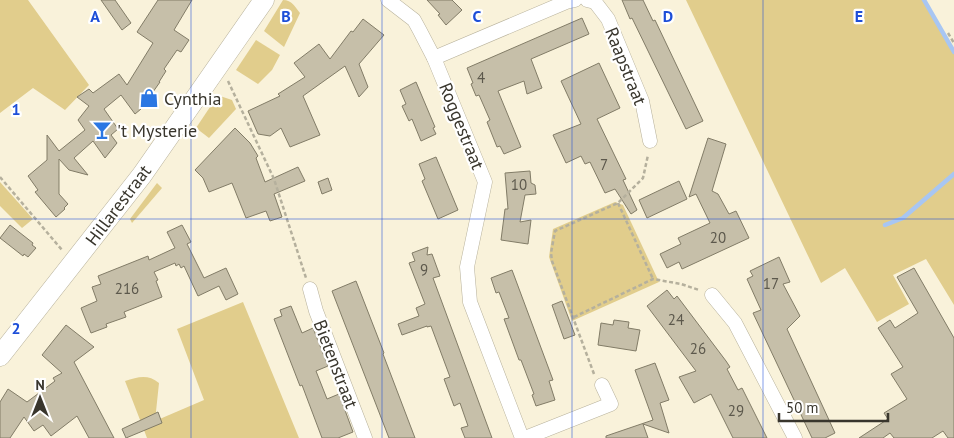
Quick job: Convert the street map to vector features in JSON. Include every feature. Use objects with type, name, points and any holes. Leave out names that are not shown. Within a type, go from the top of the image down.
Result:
[{"type":"main road","name":"Hillarestraat","points":[[0,356],[142,176],[264,0]]},
{"type":"street","name":"Roggestraat","points":[[388,0],[414,20],[434,58],[485,182],[467,267],[470,302],[524,438],[611,404],[602,385]]},
{"type":"street","points":[[434,58],[566,2],[575,0]]},
{"type":"street","name":"Raapstraat","points":[[587,0],[595,2],[608,19],[642,101],[650,141]]},
{"type":"street","name":"Bietenstraat","points":[[310,289],[316,311],[365,438]]},
{"type":"street","points":[[712,295],[735,323],[795,438]]},
{"type":"path","points":[[948,33],[954,42]]},
{"type":"path","points":[[218,67],[230,84],[274,179],[310,289]]},
{"type":"path","points":[[602,385],[595,378],[552,261],[551,253],[555,231],[618,203],[643,178],[650,141]]},
{"type":"path","points":[[0,177],[74,263]]},
{"type":"path","points":[[618,203],[653,279]]},
{"type":"path","points":[[574,317],[653,279],[681,284],[712,295]]},
{"type":"shaded area","points":[[0,0],[28,0],[89,85],[65,110],[33,88],[0,113]]},
{"type":"shaded area","points":[[283,0],[295,6],[300,13],[284,47],[264,31]]},
{"type":"shaded area","points":[[686,0],[925,0],[954,52],[954,305],[926,259],[893,275],[909,304],[877,322],[845,268],[821,283]]},
{"type":"shaded area","points":[[256,40],[280,55],[272,70],[258,84],[236,70]]},
{"type":"shaded area","points":[[220,96],[232,100],[236,109],[209,138],[196,128],[212,104]]},
{"type":"shaded area","points":[[0,182],[33,219],[22,228],[0,206]]},
{"type":"shaded area","points":[[157,183],[162,188],[132,223],[130,219]]},
{"type":"shaded area","points":[[615,202],[623,205],[659,282],[572,321],[549,257],[553,229]]},
{"type":"shaded area","points":[[243,302],[299,438],[147,438],[125,381],[147,377],[159,383],[155,421],[204,400],[177,329]]},
{"type":"building","points":[[101,0],[115,0],[131,23],[122,30]]},
{"type":"building","points":[[158,0],[192,0],[174,30],[189,40],[181,52],[177,50],[164,69],[166,71],[160,82],[141,109],[135,114],[121,95],[104,109],[118,129],[111,135],[117,143],[105,158],[93,141],[74,158],[88,175],[69,170],[59,159],[59,194],[68,204],[56,217],[35,192],[38,190],[28,176],[47,160],[47,135],[59,151],[85,130],[78,120],[89,106],[77,97],[89,89],[93,93],[119,74],[127,85],[153,43],[137,32]]},
{"type":"building","points":[[427,0],[452,0],[462,10],[446,25],[438,15],[440,14]]},
{"type":"building","points":[[622,0],[643,0],[653,21],[655,20],[703,121],[686,129]]},
{"type":"building","points":[[582,18],[589,34],[531,59],[542,88],[527,94],[524,81],[498,91],[521,147],[504,154],[500,146],[497,147],[487,122],[490,120],[479,95],[476,96],[467,68]]},
{"type":"building","points":[[363,19],[384,35],[359,64],[368,87],[359,97],[345,66],[303,96],[320,135],[290,147],[281,128],[270,136],[258,134],[248,111],[280,96],[278,94],[305,77],[294,63],[319,44],[330,59],[351,31],[353,32]]},
{"type":"building","points":[[599,63],[620,108],[597,119],[626,179],[623,180],[637,210],[631,214],[615,189],[605,193],[590,162],[585,164],[581,156],[566,163],[553,135],[581,124],[561,81]]},
{"type":"building","points":[[416,82],[435,127],[433,128],[436,134],[421,141],[412,119],[409,121],[402,106],[406,104],[400,90]]},
{"type":"building","points":[[235,128],[250,143],[258,156],[256,158],[265,182],[298,167],[305,181],[274,194],[282,217],[270,221],[266,211],[246,218],[232,183],[209,192],[203,178],[195,170]]},
{"type":"building","points":[[708,138],[726,144],[712,191],[718,194],[729,214],[736,211],[749,238],[682,269],[679,262],[667,268],[660,254],[681,244],[678,238],[710,223],[696,194],[689,197]]},
{"type":"building","points":[[436,157],[458,210],[438,219],[422,181],[425,179],[419,164]]},
{"type":"building","points":[[530,171],[531,183],[535,185],[536,194],[525,195],[520,222],[531,220],[528,244],[501,240],[505,209],[508,209],[505,173]]},
{"type":"building","points":[[328,178],[332,190],[322,194],[318,182]]},
{"type":"building","points":[[679,181],[687,199],[647,218],[639,200]]},
{"type":"building","points":[[10,225],[33,243],[32,245],[36,248],[28,257],[24,254],[23,256],[0,238]]},
{"type":"building","points":[[182,225],[191,242],[187,244],[204,278],[226,268],[238,294],[226,300],[219,286],[198,296],[184,266],[181,268],[179,264],[176,266],[175,263],[154,272],[162,297],[124,312],[126,317],[106,324],[107,327],[91,333],[81,308],[97,301],[92,287],[101,284],[98,276],[148,256],[149,260],[175,248],[167,232]]},
{"type":"building","points":[[428,247],[427,255],[432,254],[440,276],[433,278],[492,438],[465,438],[461,428],[468,426],[460,403],[454,406],[444,379],[450,377],[431,326],[402,335],[398,324],[419,316],[416,308],[425,304],[409,263],[415,261],[412,253]]},
{"type":"building","points":[[779,257],[790,282],[783,284],[800,316],[787,329],[835,433],[825,438],[812,438],[753,313],[761,310],[747,279],[753,276],[750,271]]},
{"type":"building","points":[[914,268],[954,338],[954,438],[948,438],[943,431],[932,438],[894,438],[890,433],[883,438],[859,438],[888,419],[884,413],[907,399],[891,374],[903,367],[878,328],[890,320],[895,328],[918,313],[897,277]]},
{"type":"building","points":[[512,270],[553,380],[549,381],[555,400],[536,406],[532,395],[534,394],[504,319],[509,318],[499,292],[496,293],[491,278]]},
{"type":"building","points":[[356,281],[415,438],[389,438],[332,291]]},
{"type":"building","points":[[667,290],[674,299],[677,296],[726,361],[730,367],[727,369],[738,390],[742,388],[767,438],[733,438],[711,394],[694,403],[679,377],[696,371],[647,306]]},
{"type":"building","points":[[562,301],[575,335],[564,339],[552,305]]},
{"type":"building","points":[[291,306],[302,333],[313,328],[328,366],[316,371],[327,399],[339,394],[353,432],[338,438],[322,438],[274,319],[282,316],[280,310]]},
{"type":"building","points":[[614,320],[629,322],[628,328],[640,330],[636,351],[598,345],[601,323],[613,325]]},
{"type":"building","points":[[66,325],[94,347],[74,362],[114,438],[89,438],[77,416],[51,436],[43,425],[34,431],[24,417],[10,438],[0,438],[0,402],[8,389],[27,402],[55,381],[53,378],[62,373],[42,355]]},
{"type":"building","points":[[655,363],[669,400],[660,403],[669,433],[643,424],[648,438],[606,438],[606,436],[653,420],[635,370]]},
{"type":"building","points":[[158,412],[162,423],[126,438],[122,429]]},
{"type":"waterway","points":[[924,0],[954,52]]},
{"type":"waterway","points":[[885,225],[903,218],[954,174]]},
{"type":"place","name":"Cynthia","points":[[149,98]]},
{"type":"place","name":"'t Mysterie","points":[[102,130]]}]
